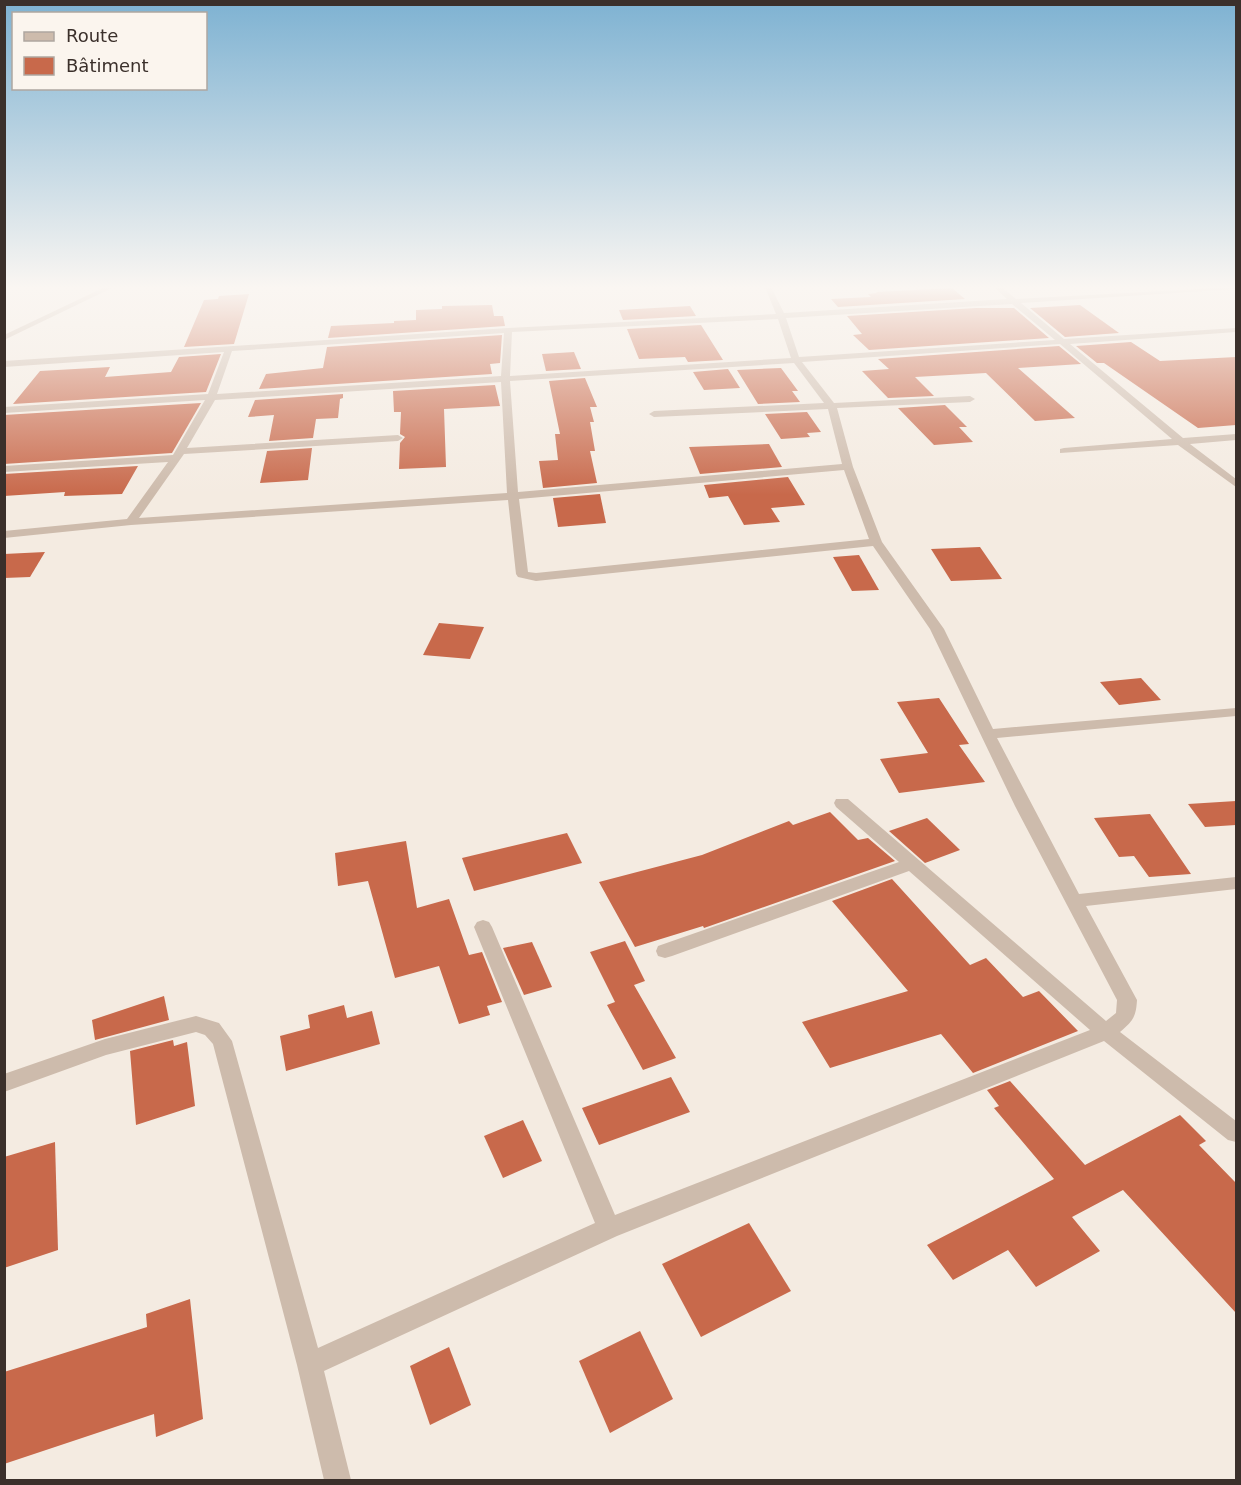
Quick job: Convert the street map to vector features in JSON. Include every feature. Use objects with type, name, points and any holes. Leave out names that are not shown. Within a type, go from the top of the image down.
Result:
[{"type":"street","points":[[4,364],[119,356]]},
{"type":"street","points":[[131,522],[178,454],[211,398],[226,356]]},
{"type":"street","points":[[506,356],[505,378],[513,496],[522,574],[531,577],[876,542]]},
{"type":"street","points":[[4,410],[675,368],[822,356]]},
{"type":"street","points":[[1081,356],[1180,441],[1236,484]]},
{"type":"street","points":[[310,1365],[609,1228],[1106,1032],[1126,1016],[1127,1000],[1023,806],[937,629],[876,542],[848,467],[832,407],[795,358]]},
{"type":"street","points":[[654,414],[970,399]]},
{"type":"street","points":[[1064,451],[1236,437]]},
{"type":"street","points":[[4,469],[398,438]]},
{"type":"street","points":[[4,536],[131,522],[513,496],[848,467]]},
{"type":"street","points":[[990,734],[1236,712]]},
{"type":"street","points":[[842,803],[1106,1032],[1236,1133]]},
{"type":"street","points":[[665,951],[911,864]]},
{"type":"street","points":[[1074,901],[1236,883]]},
{"type":"street","points":[[483,927],[609,1228]]},
{"type":"street","points":[[4,1083],[105,1047],[162,1032],[196,1024],[212,1029],[222,1041],[310,1365],[337,1480]]},
{"type":"building","points":[[220,356],[206,392],[13,404],[40,371],[110,367],[105,377],[171,372],[179,357]]},
{"type":"building","points":[[325,356],[500,356],[500,363],[490,364],[492,374],[259,389],[266,374],[323,368]]},
{"type":"building","points":[[543,356],[576,356],[581,369],[546,371]]},
{"type":"building","points":[[638,356],[721,356],[723,360],[688,362],[685,357],[639,359]]},
{"type":"building","points":[[916,356],[1072,356],[1081,364],[1018,368],[1075,418],[1035,421],[986,373],[915,377],[934,396],[888,398],[862,371],[889,369],[878,359]]},
{"type":"building","points":[[1089,356],[1153,356],[1160,361],[1236,357],[1236,425],[1198,428],[1104,363],[1097,363]]},
{"type":"building","points":[[781,368],[798,391],[792,391],[800,402],[758,404],[737,370]]},
{"type":"building","points":[[728,369],[740,388],[704,390],[693,372]]},
{"type":"building","points":[[585,378],[597,407],[590,407],[594,422],[590,422],[595,451],[590,451],[597,483],[543,488],[539,461],[558,460],[555,434],[560,434],[549,381]]},
{"type":"building","points":[[495,385],[500,406],[444,409],[446,467],[399,469],[400,443],[405,437],[400,434],[401,412],[394,412],[393,391]]},
{"type":"building","points":[[343,394],[343,398],[340,399],[338,418],[316,419],[313,438],[269,441],[274,415],[248,417],[255,400]]},
{"type":"building","points":[[201,403],[172,453],[4,464],[4,415]]},
{"type":"building","points":[[945,405],[967,427],[959,427],[973,442],[934,445],[898,408]]},
{"type":"building","points":[[807,412],[821,432],[807,433],[810,437],[781,439],[765,414]]},
{"type":"building","points":[[769,444],[782,467],[700,474],[689,447]]},
{"type":"building","points":[[312,448],[308,480],[260,483],[267,451]]},
{"type":"building","points":[[138,466],[122,494],[64,496],[65,492],[4,496],[4,474]]},
{"type":"building","points":[[788,477],[805,505],[771,508],[780,522],[744,525],[728,496],[709,498],[704,485]]},
{"type":"building","points":[[600,494],[606,523],[558,527],[553,498]]},
{"type":"building","points":[[980,547],[1002,579],[951,581],[931,549]]},
{"type":"building","points":[[45,552],[30,577],[4,578],[4,554]]},
{"type":"building","points":[[859,555],[879,590],[852,591],[833,557]]},
{"type":"building","points":[[439,623],[484,627],[470,659],[423,655]]},
{"type":"building","points":[[1141,678],[1161,700],[1119,705],[1100,682]]},
{"type":"building","points":[[939,698],[969,744],[959,745],[985,782],[899,793],[880,759],[928,753],[897,702]]},
{"type":"building","points":[[1236,801],[1236,825],[1205,827],[1188,804]]},
{"type":"building","points":[[830,812],[858,840],[868,838],[895,861],[704,928],[703,926],[635,947],[599,882],[702,855],[789,821],[793,825]]},
{"type":"building","points":[[1150,814],[1191,874],[1149,877],[1134,856],[1119,857],[1094,818]]},
{"type":"building","points":[[927,818],[960,850],[925,863],[889,831]]},
{"type":"building","points":[[567,833],[582,863],[474,891],[462,858]]},
{"type":"building","points":[[406,841],[417,908],[449,899],[469,955],[482,952],[502,1002],[487,1006],[490,1015],[459,1024],[439,966],[395,978],[368,881],[338,886],[335,853]]},
{"type":"building","points":[[892,879],[970,965],[986,958],[1023,997],[1039,991],[1078,1031],[973,1073],[941,1034],[830,1068],[802,1022],[908,991],[832,901]]},
{"type":"building","points":[[625,941],[645,981],[634,985],[676,1058],[643,1070],[607,1005],[615,1002],[590,952]]},
{"type":"building","points":[[532,942],[552,987],[524,995],[503,948]]},
{"type":"building","points":[[164,996],[169,1020],[95,1040],[92,1020]]},
{"type":"building","points":[[344,1005],[347,1018],[372,1011],[380,1044],[286,1071],[280,1036],[310,1028],[308,1015]]},
{"type":"building","points":[[173,1040],[174,1046],[187,1042],[195,1106],[136,1125],[130,1051]]},
{"type":"building","points":[[671,1077],[690,1112],[599,1145],[582,1108]]},
{"type":"building","points":[[1010,1081],[1085,1165],[1180,1115],[1206,1141],[1199,1145],[1236,1183],[1236,1313],[1123,1190],[1072,1217],[1100,1251],[1036,1287],[1008,1250],[953,1280],[927,1245],[1054,1179],[994,1108],[999,1106],[987,1090]]},
{"type":"building","points":[[523,1120],[542,1161],[503,1178],[484,1136]]},
{"type":"building","points":[[55,1142],[58,1250],[4,1268],[4,1157]]},
{"type":"building","points":[[749,1223],[791,1291],[701,1337],[662,1264]]},
{"type":"building","points":[[190,1299],[203,1419],[156,1437],[154,1414],[4,1464],[4,1372],[147,1327],[146,1314]]},
{"type":"building","points":[[640,1331],[673,1399],[610,1433],[579,1361]]},
{"type":"building","points":[[449,1347],[471,1405],[430,1425],[410,1366]]}]
